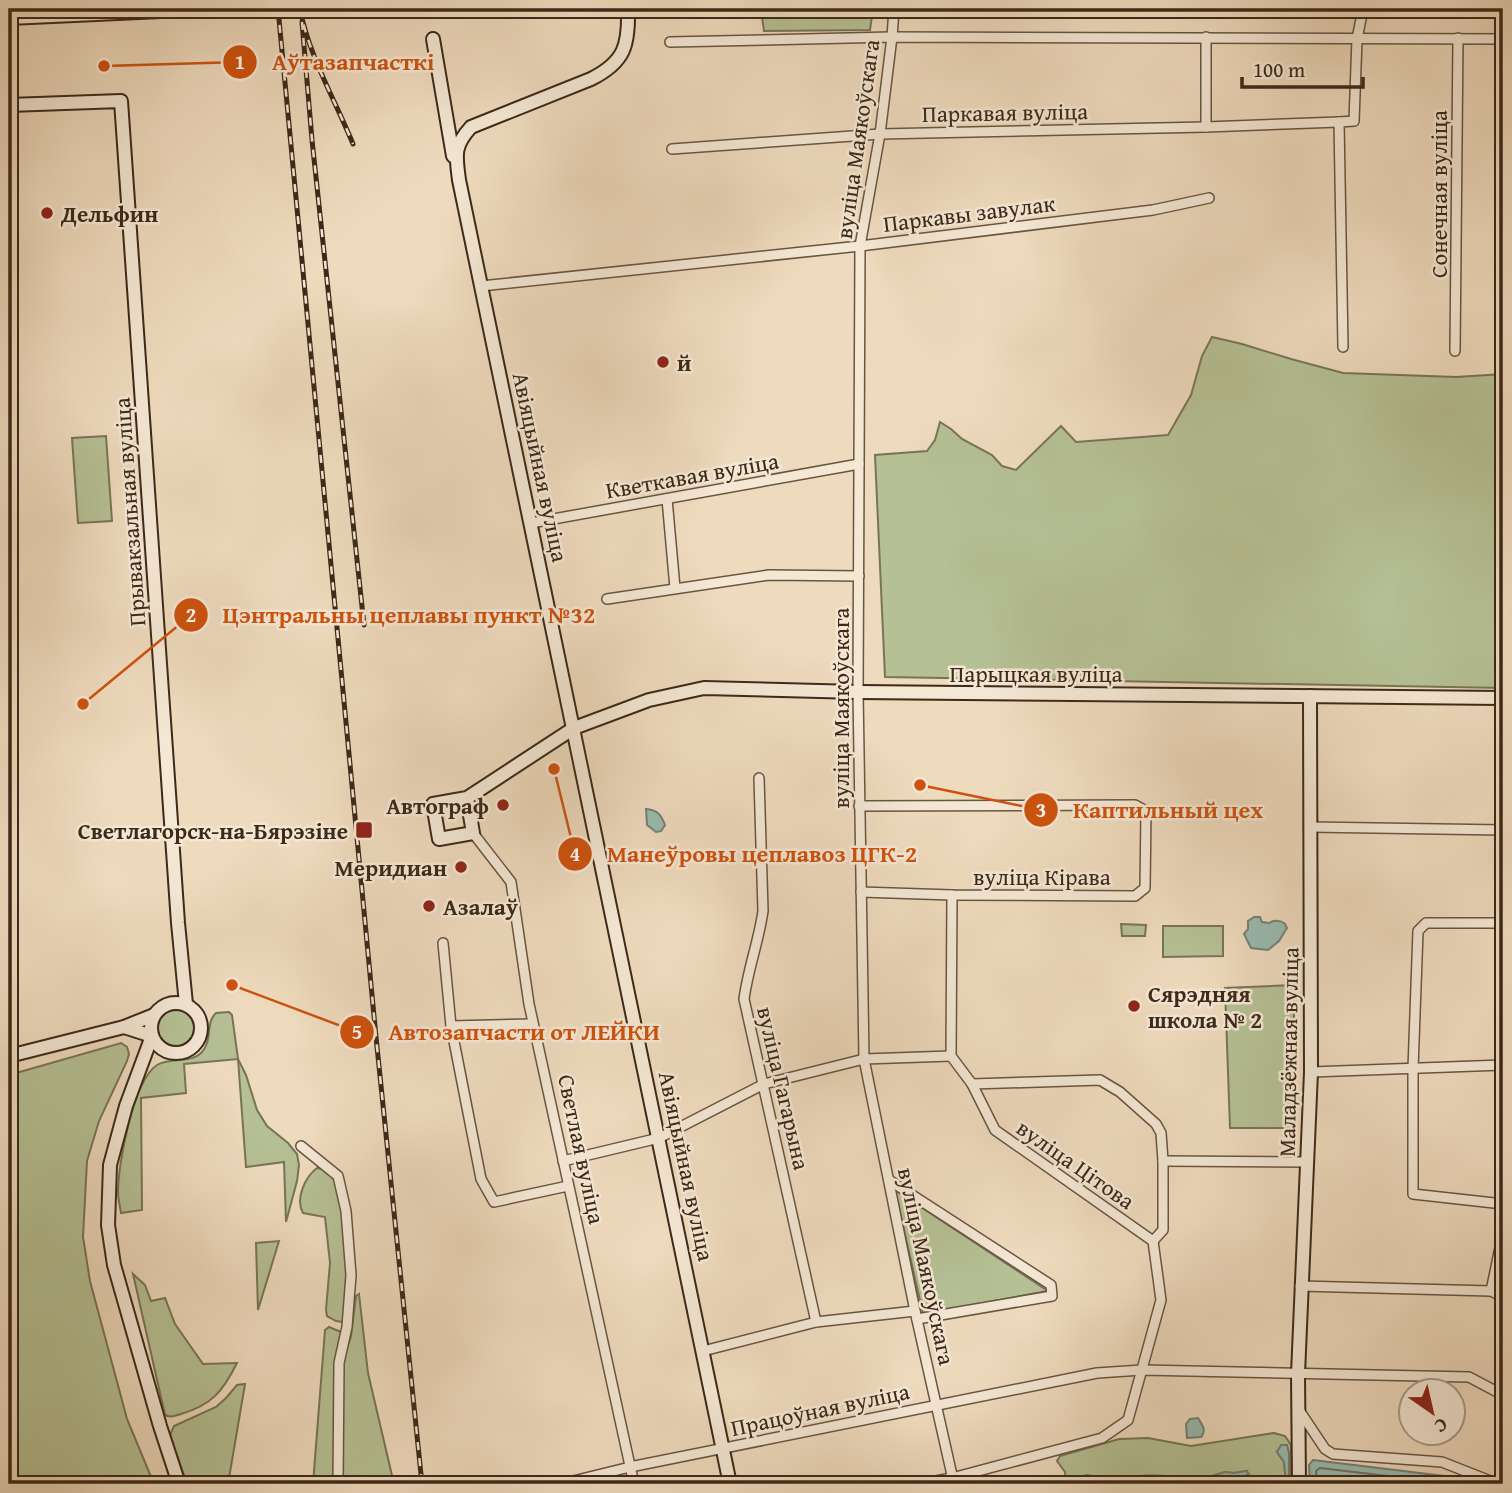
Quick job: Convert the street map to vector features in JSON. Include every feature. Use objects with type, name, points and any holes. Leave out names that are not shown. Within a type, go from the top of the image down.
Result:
[{"type":"street","points":[[9,18],[205,9]]},
{"type":"street","points":[[617,9],[628,27]]},
{"type":"street","name":"Авіяцыйная вуліца","points":[[628,9],[628,27],[622,54],[606,72],[471,127],[460,139],[456,157],[730,1484]]},
{"type":"street","name":"вуліца Маякоўскага","points":[[894,9],[880,134],[860,246],[858,692],[864,1059],[953,1481]]},
{"type":"street","points":[[1343,347],[1339,122],[1354,121],[1357,39],[1363,9]]},
{"type":"street","points":[[670,42],[892,37],[1503,38]]},
{"type":"street","points":[[1206,37],[1206,127]]},
{"type":"street","name":"Сонечная вуліца","points":[[1455,351],[1458,38]]},
{"type":"street","points":[[433,39],[459,180]]},
{"type":"street","name":"Прывакзальная вуліца","points":[[9,105],[121,101],[178,923],[186,1004]]},
{"type":"street","name":"Паркавая вуліца","points":[[672,149],[880,134],[1339,122]]},
{"type":"street","name":"Паркавы завулак","points":[[481,286],[860,246],[1153,210],[1209,198]]},
{"type":"street","name":"Кветкавая вуліца","points":[[531,523],[859,464]]},
{"type":"street","points":[[667,499],[675,588]]},
{"type":"street","points":[[607,599],[769,575],[859,576]]},
{"type":"street","name":"Парыцкая вуліца","points":[[467,798],[574,728],[649,700],[704,688],[1503,698]]},
{"type":"street","name":"Маладзёжная вуліца","points":[[1299,1484],[1297,1374],[1311,1072],[1310,696]]},
{"type":"street","name":"вуліца Гагарына","points":[[759,778],[763,911],[744,999],[816,1322]]},
{"type":"street","points":[[467,798],[472,833],[439,839],[433,804],[467,798]]},
{"type":"street","name":"вуліца Кірава","points":[[859,806],[1135,805],[1146,811],[1145,888],[1135,896],[861,892]]},
{"type":"street","points":[[1310,827],[1503,830]]},
{"type":"street","name":"Светлая вуліца","points":[[472,833],[511,882],[533,1024],[634,1484]]},
{"type":"street","points":[[563,1161],[659,1138],[764,1084],[864,1059],[951,1056],[952,895]]},
{"type":"street","points":[[1503,923],[1426,923],[1418,932],[1413,1069],[1413,1194],[1503,1204]]},
{"type":"street","points":[[443,943],[451,1027],[481,1179],[495,1202],[568,1186]]},
{"type":"street","points":[[136,1078],[151,1060],[161,1055],[173,1053],[188,1050],[198,1040],[201,1034],[200,1019],[192,1007],[186,1004],[171,1003],[154,1015],[152,1036],[160,1048],[173,1053]]},
{"type":"street","points":[[9,1056],[124,1027],[154,1015]]},
{"type":"street","points":[[451,1027],[533,1024]]},
{"type":"street","points":[[124,1027],[152,1036]]},
{"type":"street","points":[[152,1036],[126,1106],[110,1165],[108,1224],[114,1265],[179,1484]]},
{"type":"street","name":"вуліца Цітова","points":[[951,1056],[972,1084],[995,1130],[1153,1241]]},
{"type":"street","points":[[1311,1072],[1503,1065]]},
{"type":"street","points":[[919,1484],[953,1481],[1102,1438],[1128,1420],[1161,1300],[1153,1241],[1163,1230],[1163,1161],[1161,1132],[1157,1124],[1120,1092],[1100,1080],[972,1084]]},
{"type":"street","points":[[301,1146],[338,1176],[346,1211],[351,1275],[347,1326],[339,1363],[338,1484]]},
{"type":"street","points":[[1163,1161],[1307,1162]]},
{"type":"street","points":[[704,1350],[816,1322],[916,1315],[1052,1296],[1051,1285],[889,1180]]},
{"type":"street","points":[[1491,1291],[1503,1233]]},
{"type":"street","points":[[1300,1286],[1491,1291],[1503,1297]]},
{"type":"street","name":"Працоўная вуліца","points":[[561,1484],[630,1467],[1097,1373],[1142,1370],[1469,1377],[1503,1395]]},
{"type":"street","points":[[1297,1408],[1325,1449],[1333,1454],[1442,1462],[1498,1484]]},
{"type":"green space","points":[[763,9],[873,9],[870,30],[764,31]]},
{"type":"green space","points":[[1212,337],[1343,373],[1456,377],[1503,374],[1503,688],[885,677],[875,455],[927,451],[935,440],[940,422],[962,439],[992,455],[1002,466],[1016,470],[1061,426],[1076,442],[1168,435],[1191,395],[1202,356]]},
{"type":"green space","points":[[106,436],[112,521],[78,523],[72,438]]},
{"type":"green space","points":[[1121,924],[1146,925],[1145,936],[1122,936]]},
{"type":"green space","points":[[1163,926],[1223,926],[1223,956],[1163,957]]},
{"type":"green space","points":[[1294,985],[1294,1128],[1230,1128],[1225,988]]},
{"type":"green space","points":[[176,1010],[188,1016],[194,1028],[188,1040],[176,1046],[164,1040],[158,1028],[164,1016]]},
{"type":"green space","points":[[229,1012],[232,1015],[238,1059],[184,1064],[186,1093],[141,1098],[142,1210],[121,1213],[118,1192],[128,1124],[148,1074],[162,1063],[197,1056],[205,1047],[213,1017],[216,1013]]},
{"type":"green space","points":[[121,1043],[127,1047],[127,1061],[99,1121],[87,1161],[83,1237],[90,1281],[127,1419],[154,1484],[9,1484],[9,1075]]},
{"type":"green space","points":[[238,1059],[257,1110],[267,1126],[297,1154],[297,1181],[286,1222],[284,1162],[246,1167]]},
{"type":"green space","points":[[317,1168],[328,1170],[343,1207],[350,1273],[346,1318],[342,1322],[327,1316],[326,1310],[330,1263],[325,1217],[303,1213],[300,1201],[302,1189]]},
{"type":"green space","points":[[895,1190],[1048,1291],[923,1314]]},
{"type":"green space","points":[[279,1241],[258,1310],[256,1243]]},
{"type":"green space","points":[[133,1274],[145,1285],[151,1301],[165,1298],[175,1324],[203,1364],[237,1363],[227,1382],[215,1396],[201,1406],[174,1416],[165,1415]]},
{"type":"green space","points":[[359,1294],[368,1373],[394,1484],[342,1484],[343,1361],[351,1336],[356,1296]]},
{"type":"green space","points":[[329,1327],[341,1332],[334,1422],[335,1484],[313,1484],[325,1330]]},
{"type":"green space","points":[[245,1384],[228,1484],[187,1484],[170,1435],[174,1426],[216,1407],[237,1385]]},
{"type":"green space","points":[[1274,1433],[1285,1436],[1291,1445],[1290,1484],[1289,1453],[1277,1452],[1284,1462],[1286,1484],[1256,1484],[1237,1479],[1246,1471],[1225,1472],[1186,1484],[1178,1479],[1142,1476],[1111,1479],[1086,1475],[1066,1484],[1065,1472],[1057,1461],[1060,1456],[1119,1439],[1148,1438],[1191,1446]]},
{"type":"water","points":[[646,809],[660,815],[665,825],[661,831],[656,832],[647,825]]},
{"type":"water","points":[[1260,917],[1262,922],[1282,922],[1287,928],[1279,941],[1268,950],[1251,948],[1244,934],[1248,929],[1248,921]]},
{"type":"water","points":[[1198,1418],[1203,1434],[1201,1437],[1187,1438],[1186,1424],[1190,1419]]},
{"type":"water","points":[[1281,1445],[1287,1445],[1289,1453],[1289,1484],[1286,1484],[1284,1462],[1277,1452]]},
{"type":"water","points":[[1313,1460],[1469,1479],[1473,1484],[1310,1484],[1309,1465]]},
{"type":"water","points":[[1246,1471],[1249,1474],[1238,1479],[1256,1484],[1228,1480],[1186,1484],[1225,1472]]},
{"type":"water","points":[[1086,1475],[1107,1479],[1162,1476],[1185,1484],[1071,1484]]},
{"type":"railway","points":[[278,9],[376,1037],[422,1484]]},
{"type":"railway","points":[[300,9],[316,61],[353,144]]},
{"type":"railway","points":[[302,22],[312,140],[364,625]]},
{"type":"place","name":"Аўтазапчасткі","points":[[104,66]]},
{"type":"place","name":"Дельфин","points":[[47,213]]},
{"type":"place","name":"й","points":[[663,362]]},
{"type":"place","name":"Цэнтральны цеплавы пункт №32","points":[[83,704]]},
{"type":"place","name":"Манеўровы цеплавоз ЦГК-2","points":[[554,769]]},
{"type":"place","name":"Каптильный цех","points":[[920,785]]},
{"type":"place","name":"Автограф","points":[[503,805]]},
{"type":"place","name":"Светлагорск-на-Бярэзіне","points":[[364,830]]},
{"type":"place","name":"Меридиан","points":[[461,867]]},
{"type":"place","name":"Азалаў","points":[[429,906]]},
{"type":"place","name":"Автозапчасти от ЛЕЙКИ","points":[[232,985]]},
{"type":"place","name":"Сярэдняя школа № 2","points":[[1134,1006]]}]
